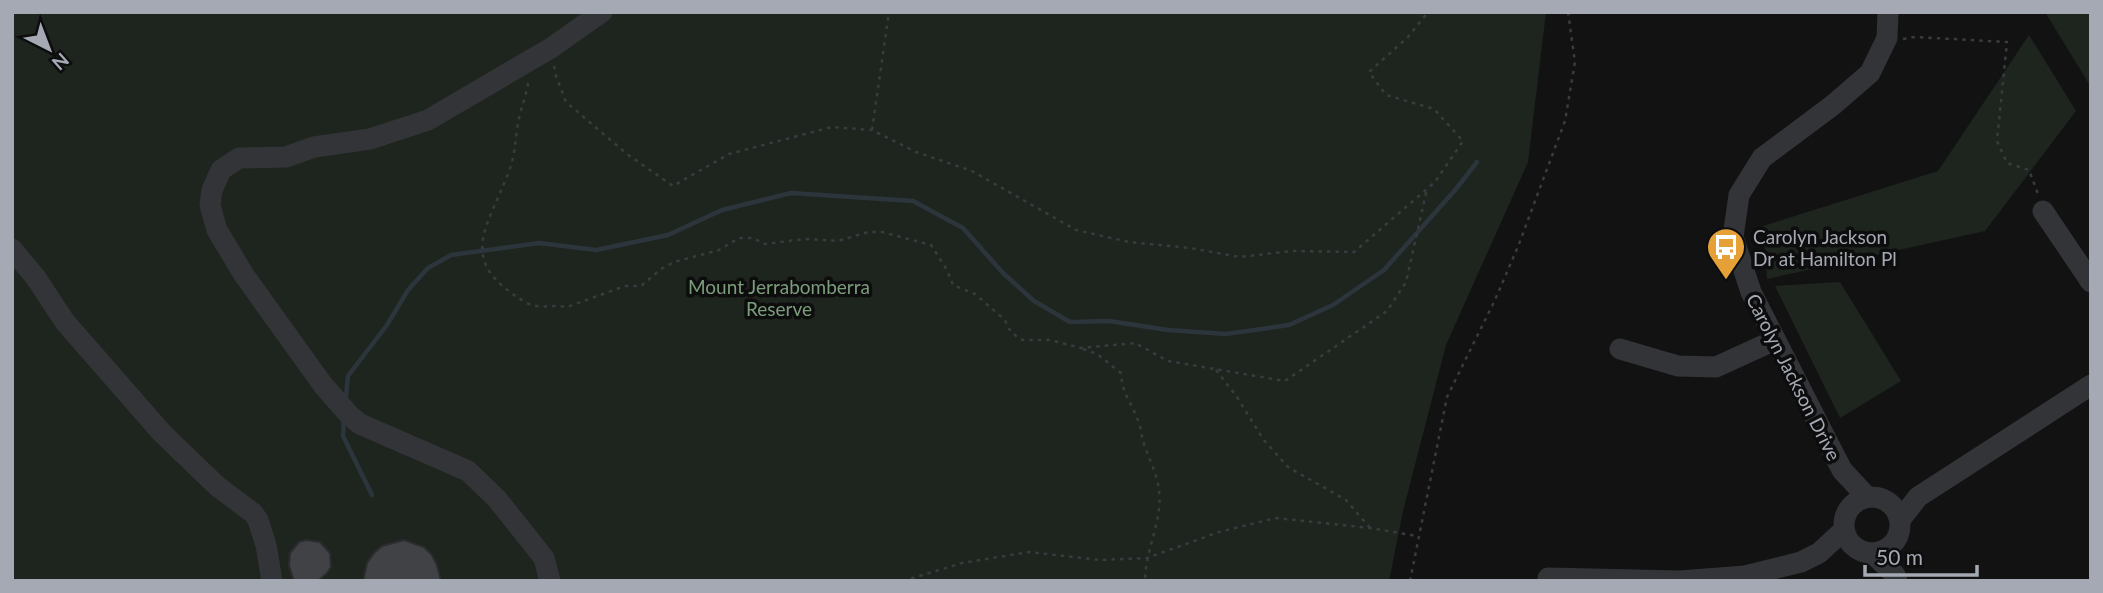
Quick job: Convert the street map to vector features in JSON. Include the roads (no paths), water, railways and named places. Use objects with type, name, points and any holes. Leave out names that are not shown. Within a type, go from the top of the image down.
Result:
[{"type":"street","points":[[550,581],[544,558],[497,499],[468,471],[359,424],[350,416],[323,385],[244,275],[216,230],[210,205],[212,190],[221,170],[239,158],[286,157],[314,147],[370,139],[428,120],[482,86],[547,51],[603,12]]},
{"type":"street","name":"Carolyn Jackson Drive","points":[[1868,502],[1842,470],[1775,340],[1751,292],[1733,237],[1739,195],[1762,158],[1833,105],[1870,73],[1887,38],[1888,12]]},
{"type":"street","points":[[2043,211],[2091,282]]},
{"type":"street","points":[[12,248],[65,322],[162,433],[217,486],[253,513],[266,545],[272,581]]},
{"type":"street","points":[[1619,349],[1678,366],[1716,367],[1775,340]]},
{"type":"street","points":[[1548,578],[1680,581],[1745,576],[1857,544],[1885,549],[1918,498],[2091,384]]},
{"type":"street","points":[[1896,578],[1857,544],[1844,518],[1868,502],[1918,498]]},
{"type":"street","points":[[1868,502],[1895,509],[1896,578]]},
{"type":"waterway","points":[[346,396],[348,376],[387,325],[408,290],[428,268],[451,255],[539,243],[596,250],[668,235],[722,210],[791,193],[913,201],[963,228],[1003,273],[1034,301],[1070,322],[1109,321],[1168,330],[1226,334],[1289,325],[1333,305],[1384,270],[1477,162]]},
{"type":"waterway","points":[[344,420],[343,436],[372,495]]},
{"type":"place","name":"Carolyn Jackson Dr at Hamilton Pl","points":[[1726,281]]},
{"type":"park label","name":"Mount Jerrabomberra Reserve","points":[[779,297]]}]
